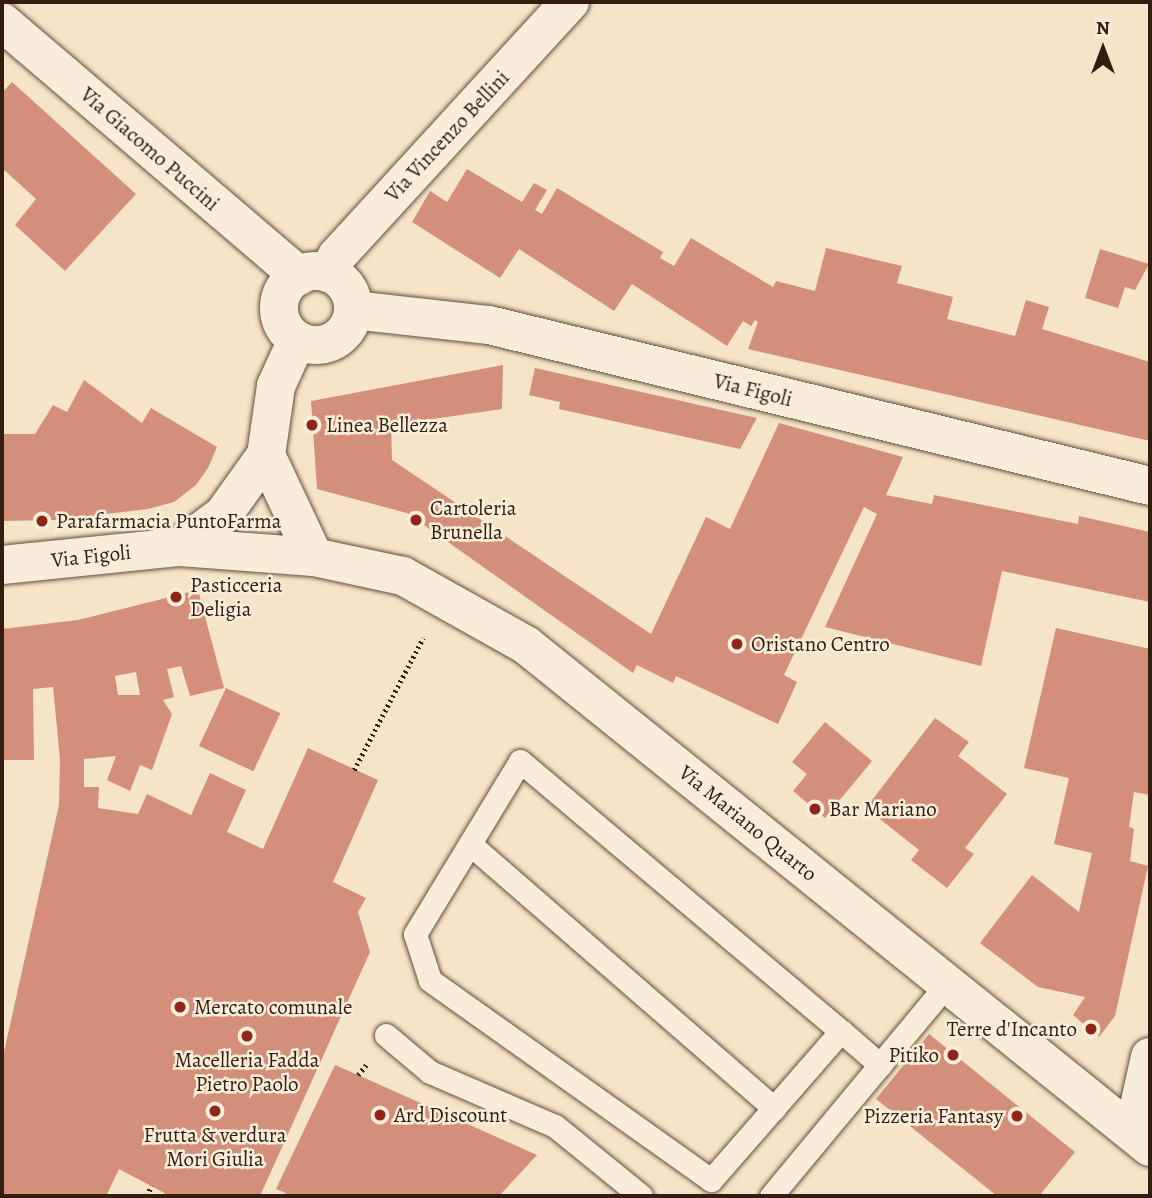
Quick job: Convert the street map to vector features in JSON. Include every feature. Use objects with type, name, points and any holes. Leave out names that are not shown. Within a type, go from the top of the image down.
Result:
[{"type":"street","name":"Via Vincenzo Bellini","points":[[314,275],[337,256],[570,2]]},
{"type":"street","name":"Via Giacomo Puccini","points":[[2,22],[314,275]]},
{"type":"street","points":[[314,275],[347,287],[353,310],[344,333],[334,341],[309,345],[297,340],[279,313],[283,291],[314,275]]},
{"type":"street","name":"Via Figoli","points":[[353,310],[489,326],[1150,486]]},
{"type":"street","points":[[180,547],[223,515],[266,455],[276,386],[297,340]]},
{"type":"street","points":[[266,455],[313,557]]},
{"type":"street","name":"Via Figoli","points":[[2,565],[180,547],[313,557]]},
{"type":"street","name":"Via Mariano Quarto","points":[[313,557],[403,576],[526,645],[1142,1140]]},
{"type":"street","points":[[1142,1140],[1150,1056]]},
{"type":"lane","points":[[841,1031],[711,1180],[429,980],[415,934],[520,761],[841,1031],[880,1065]]},
{"type":"lane","points":[[470,844],[774,1108]]},
{"type":"lane","points":[[771,1196],[947,984]]},
{"type":"lane","points":[[386,1035],[429,1072],[555,1126],[640,1196]]},
{"type":"path","points":[[354,770],[443,600]]},
{"type":"path","points":[[147,1196],[151,1186]]},
{"type":"building","points":[[12,82],[136,194],[65,271],[15,225],[36,199],[2,168],[2,93]]},
{"type":"building","points":[[467,169],[522,202],[534,183],[547,190],[535,210],[542,214],[557,188],[663,252],[660,258],[674,266],[691,238],[773,287],[776,281],[815,291],[826,248],[902,266],[897,283],[953,297],[947,319],[1015,336],[1026,300],[1049,307],[1042,329],[1150,362],[1150,441],[748,349],[758,322],[755,320],[751,326],[743,321],[727,346],[632,284],[614,311],[519,249],[500,278],[412,222],[430,191],[447,202]]},
{"type":"building","points":[[1100,249],[1149,264],[1135,290],[1125,287],[1118,308],[1085,298]]},
{"type":"building","points":[[503,365],[502,409],[391,425],[392,460],[651,634],[706,517],[730,529],[779,423],[903,457],[886,495],[932,504],[934,495],[1078,524],[1079,516],[1150,532],[1150,602],[1002,571],[981,666],[825,627],[877,514],[864,507],[784,675],[797,682],[778,724],[676,676],[673,683],[637,665],[633,673],[407,513],[317,489],[311,401]]},
{"type":"building","points":[[535,368],[757,418],[740,449],[559,409],[560,402],[529,395]]},
{"type":"building","points":[[84,380],[142,423],[151,408],[217,447],[208,468],[196,485],[174,502],[148,509],[55,520],[2,521],[2,434],[35,434],[53,405],[67,412]]},
{"type":"building","name":"Mercato comunale","points":[[198,590],[224,688],[190,696],[181,666],[167,669],[174,697],[163,700],[172,714],[152,770],[140,765],[130,791],[107,780],[116,756],[84,759],[84,787],[99,787],[98,808],[138,814],[147,794],[191,815],[210,773],[246,790],[227,832],[263,849],[308,748],[378,780],[333,882],[366,898],[358,912],[370,952],[260,1196],[170,1196],[119,1169],[106,1196],[2,1196],[2,1061],[59,805],[60,759],[53,687],[33,689],[34,760],[2,760],[2,629],[78,620]],"holes":[[[136,672],[140,695],[118,695],[115,676]]]},
{"type":"building","points":[[1056,628],[1150,649],[1150,795],[1134,792],[1129,827],[1134,829],[1130,861],[1148,866],[1115,1016],[1099,1037],[1073,1015],[1085,997],[1038,987],[980,943],[1032,875],[1079,912],[1092,853],[1054,844],[1069,778],[1024,768]]},
{"type":"building","points":[[226,688],[280,713],[253,771],[199,746]]},
{"type":"building","points":[[935,718],[969,742],[958,756],[1007,794],[965,848],[974,854],[947,888],[911,860],[919,850],[866,808]]},
{"type":"building","points":[[825,722],[872,761],[825,818],[793,791],[807,774],[792,762]]},
{"type":"building","points":[[929,1034],[1075,1152],[1039,1196],[997,1196],[876,1099]]},
{"type":"building","name":"Ard Discount","points":[[335,1065],[537,1155],[499,1196],[292,1196],[276,1189]]},
{"type":"place","name":"Linea Bellezza","points":[[312,425]]},
{"type":"place","name":"Cartoleria Brunella","points":[[416,520]]},
{"type":"place","name":"Parafarmacia PuntoFarma","points":[[42,521]]},
{"type":"place","name":"Pasticceria Deligia","points":[[176,597]]},
{"type":"place","name":"Oristano Centro","points":[[737,644]]},
{"type":"place","name":"Bar Mariano","points":[[815,809]]},
{"type":"place","name":"Mercato comunale","points":[[180,1007]]},
{"type":"place","name":"Terre d'Incanto","points":[[1091,1029]]},
{"type":"place","name":"Macelleria Fadda Pietro Paolo","points":[[247,1036]]},
{"type":"place","name":"Pitiko","points":[[953,1055]]},
{"type":"place","name":"Frutta & verdura Mori Giulia","points":[[215,1111]]},
{"type":"place","name":"Ard Discount","points":[[380,1115]]},
{"type":"place","name":"Pizzeria Fantasy","points":[[1017,1116]]}]
